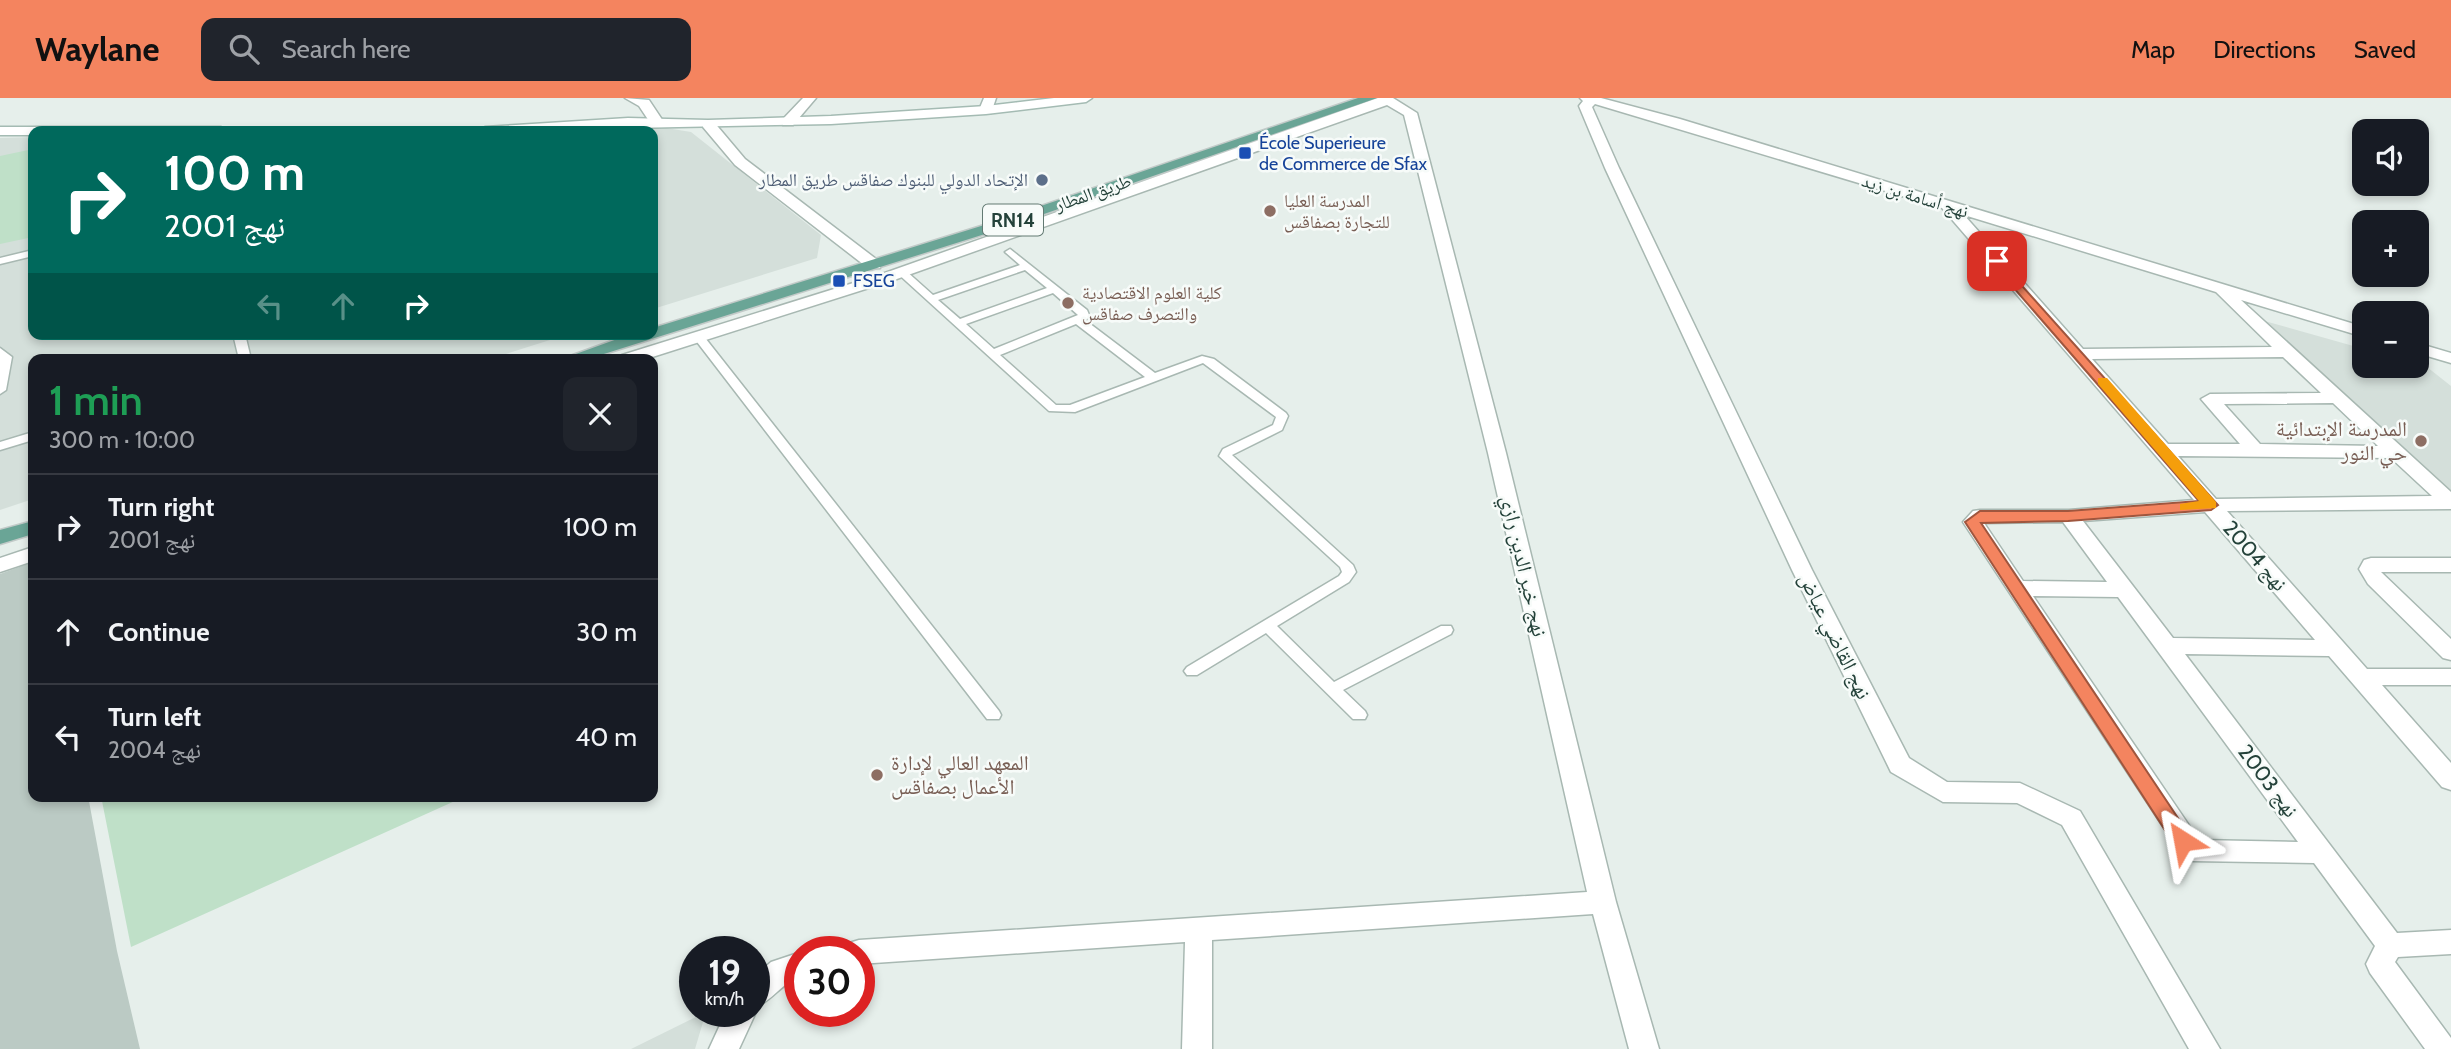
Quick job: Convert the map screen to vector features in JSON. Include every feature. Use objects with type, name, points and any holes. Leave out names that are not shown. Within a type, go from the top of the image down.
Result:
[{"type":"main road","name":"طريق المطار","points":[[658,332],[874,265],[1381,99]]},
{"type":"main road","name":"طريق المطار","points":[[586,354],[632,340]]},
{"type":"main road","points":[[0,537],[28,529]]},
{"type":"street","points":[[631,98],[643,103],[656,121]]},
{"type":"street","points":[[788,122],[810,98]]},
{"type":"street","points":[[570,126],[656,121],[708,124],[788,122],[1086,98]]},
{"type":"street","points":[[643,354],[894,274],[1381,99]]},
{"type":"street","name":"نهج خير الدين رازي","points":[[1381,99],[1410,113],[1497,453],[1603,902],[1644,1049]]},
{"type":"street","name":"نهج أسامة بن زيد","points":[[1589,99],[2352,328]]},
{"type":"street","name":"نهج القاضي عياض","points":[[1589,99],[1585,106],[1612,168],[1802,570],[1899,765],[1943,792],[2020,793],[2071,818],[2205,1049]]},
{"type":"street","points":[[708,124],[740,162],[874,265],[894,274]]},
{"type":"street","points":[[0,131],[28,131]]},
{"type":"street","name":"نهج 2004","points":[[1948,206],[2451,780]]},
{"type":"street","points":[[2220,289],[2450,502]]},
{"type":"street","points":[[2079,354],[2287,352]]},
{"type":"street","points":[[2429,352],[2451,358]]},
{"type":"street","points":[[2255,450],[2210,399],[2337,398]]},
{"type":"street","points":[[2163,450],[2397,452]]},
{"type":"street","points":[[2322,853],[2192,850],[1973,522],[1980,516],[2068,516],[2211,505],[2450,502]]},
{"type":"street","name":"نهج 2003","points":[[2068,516],[2390,945]]},
{"type":"street","points":[[0,565],[28,556]]},
{"type":"street","points":[[2451,565],[2371,565],[2369,569],[2375,579],[2443,635],[2451,652]]},
{"type":"street","points":[[2015,588],[2124,590]]},
{"type":"street","points":[[2167,646],[2333,648]]},
{"type":"street","points":[[2358,677],[2451,677]]},
{"type":"street","points":[[875,951],[1603,902]]},
{"type":"street","points":[[1197,1049],[1199,929]]},
{"type":"street","points":[[2442,1049],[2380,964],[2390,945],[2451,942]]},
{"type":"street","points":[[770,981],[784,970]]},
{"type":"street","points":[[724,1049],[732,1027]]},
{"type":"lane","points":[[992,354],[1084,317],[1083,312],[1010,252]]},
{"type":"lane","points":[[0,261],[28,254]]},
{"type":"lane","points":[[930,299],[1027,266]]},
{"type":"lane","points":[[894,274],[930,299],[1053,408],[1061,410],[1192,362],[1210,361],[1282,416],[1278,427],[1227,452],[1225,456],[1346,565],[1349,572],[1344,579],[1192,671]]},
{"type":"lane","points":[[958,323],[1055,289]]},
{"type":"lane","points":[[1079,321],[1153,377]]},
{"type":"lane","points":[[698,336],[993,715]]},
{"type":"lane","points":[[0,351],[6,357],[0,390]]},
{"type":"lane","points":[[0,446],[28,438]]},
{"type":"lane","points":[[1268,625],[1359,715]]},
{"type":"lane","points":[[1333,689],[1446,630]]},
{"type":"shaded area","points":[[658,127],[691,132],[821,235],[817,258],[658,307]]},
{"type":"shaded area","points":[[28,137],[28,340],[550,340],[506,354],[28,354],[28,501],[0,510],[0,138]]},
{"type":"shaded area","name":"المدرسة الإبتدائية حي النور","points":[[2261,320],[2352,346],[2352,378],[2429,378],[2429,369],[2451,386],[2451,496]]},
{"type":"shaded area","points":[[679,1025],[702,1027],[695,1049],[631,1049]]},
{"type":"green space","points":[[28,150],[28,238],[0,244],[0,156]]},
{"type":"green space","points":[[102,802],[453,802],[131,947]]},
{"type":"building","points":[[28,564],[28,802],[89,802],[117,951],[140,1049],[0,1049],[0,574]]},
{"type":"slow traffic","points":[[2103,381],[2211,505],[2186,507]]},
{"type":"place","name":"École Superieure de Commerce de Sfax","points":[[1245,153]]},
{"type":"place","name":"الإتحاد الدولي للبنوك صفاقس طريق المطار","points":[[1042,180]]},
{"type":"place","name":"المدرسة العليا للتجارة بصفاقس","points":[[1270,211]]},
{"type":"place","name":"FSEG","points":[[839,281]]},
{"type":"place","name":"كلية العلوم الاقتصادية والتصرف صفاقس","points":[[1068,303]]},
{"type":"place","name":"المدرسة الإبتدائية حي النور","points":[[2421,441]]},
{"type":"place","name":"المعهد العالي لإدارة الأعمال بصفاقس","points":[[877,775]]},
{"type":"route","points":[[1997,261],[2211,505],[2068,516],[1980,516],[1973,522],[1977,532],[2183,841]]}]
